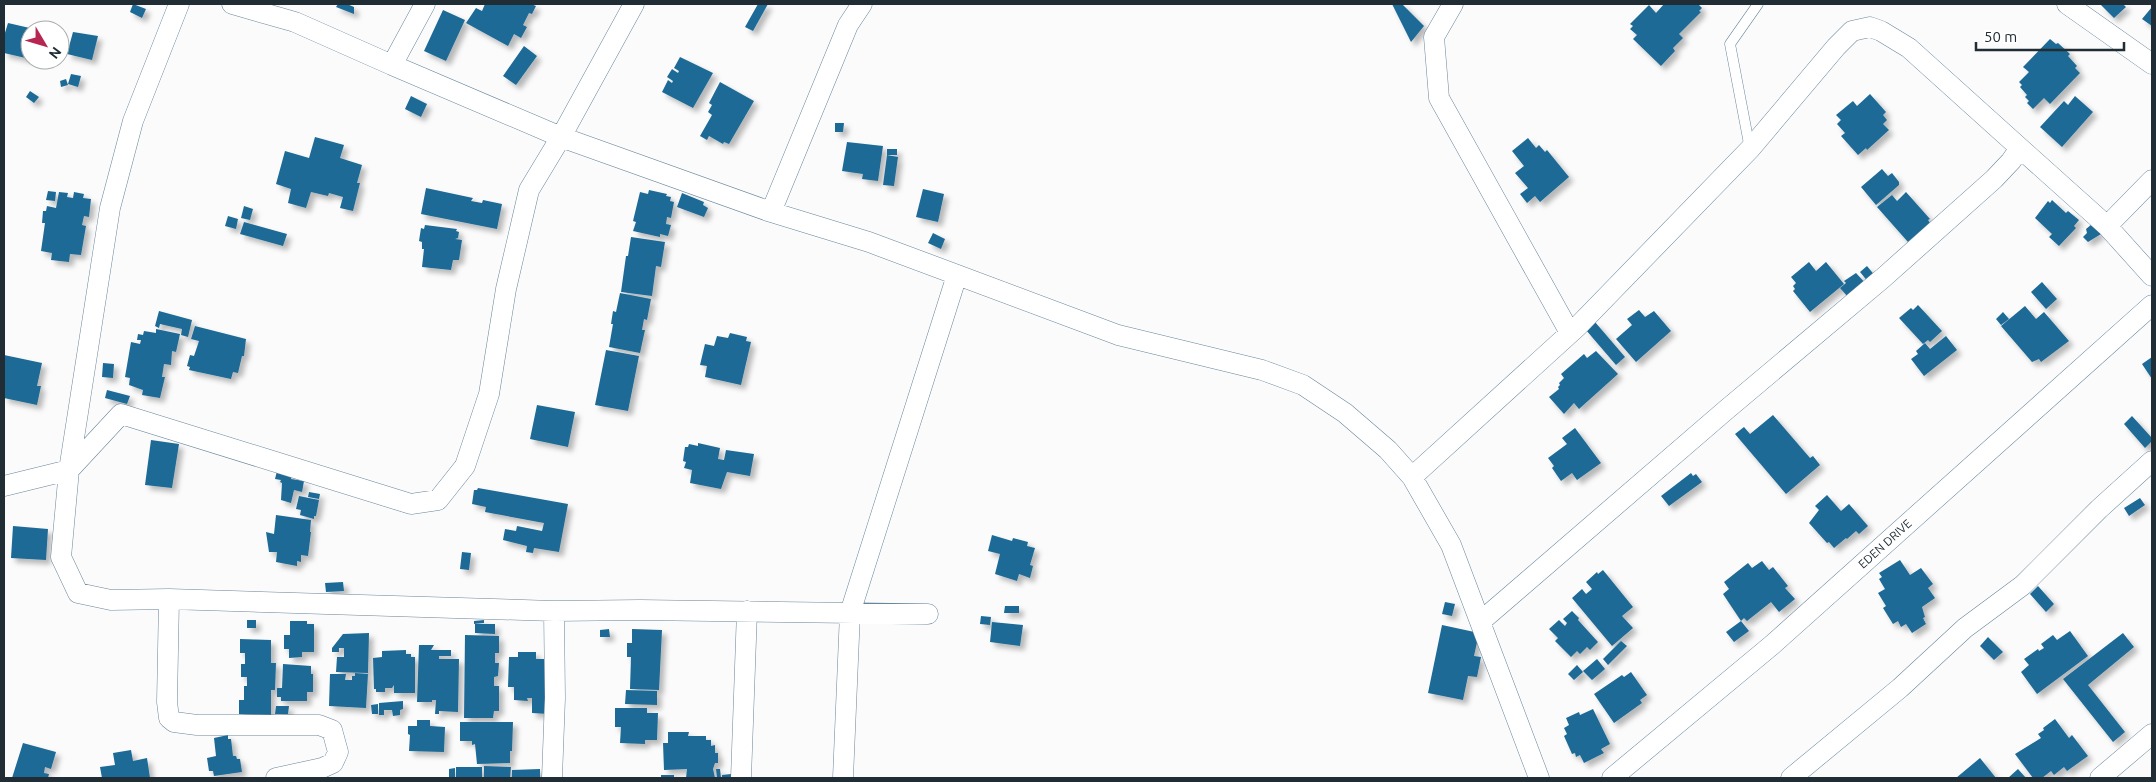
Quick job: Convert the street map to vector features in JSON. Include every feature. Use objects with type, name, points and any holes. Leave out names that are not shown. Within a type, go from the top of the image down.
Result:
[{"type":"street","points":[[179,4],[133,121],[110,208],[69,470],[61,557],[78,592],[111,600],[169,599],[554,611],[747,611],[928,614]]},
{"type":"street","points":[[232,4],[295,22],[561,137],[771,212],[869,242],[1118,335],[1262,370],[1303,385],[1345,413],[1388,450],[1412,477],[1451,545],[1539,778]]},
{"type":"street","points":[[392,65],[425,4]]},
{"type":"street","points":[[4,486],[69,470],[121,414],[411,504],[438,500],[464,466],[489,394],[506,289],[529,190],[561,137],[634,4]]},
{"type":"street","points":[[771,212],[848,26],[862,4]]},
{"type":"street","points":[[1453,4],[1434,37],[1439,98],[1570,333]]},
{"type":"street","points":[[2067,4],[2152,64]]},
{"type":"street","points":[[1412,477],[1570,333],[1750,149],[1836,47],[1852,31],[1870,27],[1881,30],[1909,48],[2107,226],[2152,276]]},
{"type":"street","points":[[1480,622],[1883,278],[1994,179],[2020,148]]},
{"type":"street","points":[[2107,226],[2152,180]]},
{"type":"street","points":[[843,778],[850,613],[957,275]]},
{"type":"street","name":"EDEN DRIVE","points":[[1612,778],[1772,645],[2152,305]]},
{"type":"street","points":[[1791,778],[1900,688],[1965,628],[2023,585],[2099,509],[2152,461]]},
{"type":"street","points":[[169,599],[167,702],[169,718],[174,722],[197,725],[319,725],[332,730],[338,752],[333,763],[322,768],[276,778]]},
{"type":"street","points":[[552,778],[555,698],[554,611]]},
{"type":"street","points":[[741,778],[747,611]]},
{"type":"street","points":[[2100,778],[2152,734]]},
{"type":"lane","points":[[1750,149],[1730,44],[1758,4]]},
{"type":"building","points":[[133,4],[146,9],[142,18],[130,12]]},
{"type":"building","points":[[338,4],[347,4],[354,7],[354,14],[336,7]]},
{"type":"building","points":[[485,4],[531,4],[536,6],[532,14],[529,13],[523,25],[527,27],[521,38],[514,34],[508,46],[466,23],[476,8],[482,11]]},
{"type":"building","points":[[758,4],[768,4],[753,31],[745,27]]},
{"type":"building","points":[[1392,4],[1402,4],[1424,26],[1411,42]]},
{"type":"building","points":[[1664,4],[1698,4],[1702,8],[1699,11],[1701,12],[1679,34],[1683,38],[1673,48],[1675,51],[1661,66],[1633,39],[1637,35],[1630,29],[1633,26],[1630,24],[1649,5],[1656,13]]},
{"type":"building","points":[[2100,4],[2123,4],[2126,7],[2114,18]]},
{"type":"building","points":[[2152,7],[2152,26],[2142,19]]},
{"type":"building","points":[[443,10],[465,20],[446,61],[424,51]]},
{"type":"building","points":[[8,23],[20,26],[20,57],[4,53],[4,36]]},
{"type":"building","points":[[73,32],[98,36],[92,60],[70,55],[70,43]]},
{"type":"building","points":[[2050,39],[2056,44],[2058,43],[2070,54],[2068,56],[2077,66],[2075,68],[2080,73],[2050,104],[2044,98],[2033,109],[2027,103],[2029,101],[2025,97],[2027,95],[2020,87],[2022,85],[2019,82],[2029,72],[2023,67]]},
{"type":"building","points":[[524,46],[537,56],[516,85],[503,76]]},
{"type":"building","points":[[680,57],[713,73],[693,108],[662,92],[668,80],[672,83],[673,81],[667,77],[672,69],[678,73],[679,71],[674,68]]},
{"type":"building","points":[[71,74],[81,76],[78,87],[68,84]]},
{"type":"building","points":[[66,79],[68,85],[61,87],[60,81]]},
{"type":"building","points":[[720,82],[754,101],[729,144],[724,142],[723,144],[709,136],[707,140],[700,136],[712,115],[708,112],[712,105],[709,103]]},
{"type":"building","points":[[30,91],[39,97],[34,103],[26,97]]},
{"type":"building","points":[[1870,94],[1886,112],[1883,115],[1887,120],[1883,124],[1889,130],[1867,150],[1866,148],[1858,155],[1841,136],[1845,133],[1837,124],[1841,120],[1836,115],[1853,101],[1857,106]]},
{"type":"building","points":[[411,96],[427,104],[421,117],[405,109]]},
{"type":"building","points":[[2075,96],[2093,112],[2062,147],[2040,127],[2064,101],[2068,105]]},
{"type":"building","points":[[835,123],[844,123],[843,132],[835,132]]},
{"type":"building","points":[[315,137],[344,145],[340,158],[362,165],[353,211],[340,208],[343,197],[329,193],[328,196],[311,192],[306,208],[288,203],[291,189],[276,184],[285,151],[309,158]]},
{"type":"building","points":[[1528,138],[1536,148],[1539,145],[1545,152],[1547,150],[1569,177],[1540,202],[1535,196],[1527,203],[1520,194],[1528,188],[1515,173],[1524,166],[1512,151]]},
{"type":"building","points":[[847,142],[883,146],[878,181],[862,179],[863,174],[842,171]]},
{"type":"building","points":[[887,149],[897,149],[897,155],[887,155]]},
{"type":"building","points":[[887,155],[898,157],[894,186],[883,185]]},
{"type":"building","points":[[1882,169],[1888,176],[1892,173],[1899,182],[1899,185],[1876,205],[1861,187]]},
{"type":"building","points":[[426,188],[473,198],[471,201],[482,203],[483,200],[502,204],[497,229],[421,214]]},
{"type":"building","points":[[923,189],[944,194],[938,222],[916,217]]},
{"type":"building","points":[[649,190],[667,194],[666,196],[671,197],[670,201],[674,202],[671,218],[667,217],[666,224],[671,225],[668,236],[660,234],[660,237],[633,231],[636,222],[633,221],[640,192],[648,194]]},
{"type":"building","points":[[48,191],[56,192],[55,201],[46,200]]},
{"type":"building","points":[[59,192],[68,193],[67,197],[73,198],[74,192],[84,194],[83,198],[91,199],[89,217],[84,216],[82,225],[86,226],[81,255],[70,254],[69,262],[51,260],[52,253],[41,251],[45,223],[42,223],[43,211],[46,211],[47,206],[56,208]]},
{"type":"building","points":[[1906,192],[1930,219],[1928,220],[1930,223],[1908,242],[1877,207],[1892,195],[1897,201]]},
{"type":"building","points":[[682,193],[704,202],[703,205],[708,208],[704,217],[677,207]]},
{"type":"building","points":[[2052,200],[2066,213],[2068,211],[2079,220],[2074,226],[2076,228],[2059,246],[2049,237],[2052,234],[2035,218],[2048,201],[2050,203]]},
{"type":"building","points":[[244,206],[253,209],[250,220],[241,218]]},
{"type":"building","points":[[228,216],[238,219],[236,229],[225,226]]},
{"type":"building","points":[[244,222],[287,234],[283,246],[240,234]]},
{"type":"building","points":[[2092,224],[2101,234],[2088,242],[2083,237],[2087,233],[2086,229]]},
{"type":"building","points":[[425,225],[457,229],[456,231],[459,232],[458,238],[455,239],[462,240],[459,260],[453,260],[451,270],[422,267],[424,249],[422,249],[422,242],[419,241],[421,228],[424,229]]},
{"type":"building","points":[[933,233],[945,239],[941,249],[928,243]]},
{"type":"building","points":[[631,237],[665,242],[661,267],[656,266],[652,296],[621,292],[626,256],[628,256]]},
{"type":"building","points":[[1809,262],[1816,271],[1826,262],[1844,284],[1810,312],[1793,291],[1795,289],[1793,286],[1796,283],[1791,277]]},
{"type":"building","points":[[1867,266],[1876,277],[1869,283],[1860,272]]},
{"type":"building","points":[[1856,273],[1868,286],[1848,297],[1840,288],[1846,283],[1844,281]]},
{"type":"building","points":[[2042,282],[2057,299],[2046,309],[2031,292]]},
{"type":"building","points":[[620,293],[651,299],[647,320],[644,319],[642,330],[645,330],[640,353],[609,347],[613,311],[616,312]]},
{"type":"building","points":[[1918,305],[1942,331],[1930,342],[1928,340],[1923,344],[1899,318]]},
{"type":"building","points":[[2025,306],[2036,319],[2044,312],[2069,341],[2041,362],[2039,359],[2032,362],[2001,326]]},
{"type":"building","points":[[1639,310],[1645,317],[1654,311],[1671,331],[1636,362],[1616,339],[1632,325],[1627,319]]},
{"type":"building","points":[[159,311],[192,320],[188,337],[181,335],[182,329],[160,324],[159,328],[155,326]]},
{"type":"building","points":[[2003,312],[2009,319],[2001,325],[1996,319]]},
{"type":"building","points":[[1595,322],[1625,357],[1616,365],[1586,330]]},
{"type":"building","points":[[195,326],[246,339],[244,356],[242,356],[238,373],[233,372],[231,379],[189,370],[190,367],[187,366],[190,355],[194,356],[199,341],[191,339]]},
{"type":"building","points":[[156,329],[180,334],[176,352],[172,351],[171,365],[164,364],[162,377],[165,377],[160,398],[142,395],[143,390],[129,385],[130,378],[125,377],[131,342],[140,344],[141,340],[137,340],[138,334],[143,335],[144,331],[156,333]]},
{"type":"building","points":[[730,333],[747,337],[746,341],[751,342],[741,385],[705,377],[707,366],[700,365],[705,344],[714,346],[717,336],[728,338]]},
{"type":"building","points":[[1946,336],[1957,350],[1924,376],[1911,359],[1918,354],[1916,351],[1925,343],[1930,349]]},
{"type":"building","points":[[606,350],[639,356],[628,411],[595,405]]},
{"type":"building","points":[[1596,351],[1618,374],[1579,409],[1574,403],[1564,414],[1549,397],[1559,389],[1559,383],[1564,378],[1561,374],[1584,354],[1587,358]]},
{"type":"building","points":[[4,355],[42,363],[37,386],[41,386],[37,405],[4,398]]},
{"type":"building","points":[[2152,357],[2152,379],[2142,364]]},
{"type":"building","points":[[103,363],[114,364],[113,378],[102,377]]},
{"type":"building","points":[[107,390],[130,396],[127,404],[105,398]]},
{"type":"building","points":[[537,405],[575,412],[568,447],[530,439]]},
{"type":"building","points":[[1773,415],[1810,458],[1813,456],[1820,465],[1786,494],[1735,434],[1744,427],[1750,434]]},
{"type":"building","points":[[2132,416],[2152,438],[2152,441],[2145,448],[2124,424]]},
{"type":"building","points":[[1575,428],[1601,463],[1577,480],[1572,473],[1561,481],[1548,458],[1567,444],[1562,438]]},
{"type":"building","points":[[151,440],[179,444],[172,488],[145,485]]},
{"type":"building","points":[[698,443],[720,448],[718,459],[724,460],[726,450],[754,454],[750,476],[727,472],[721,489],[690,483],[692,470],[684,468],[686,462],[683,461],[685,447],[688,447],[689,444],[698,446]]},
{"type":"building","points":[[277,471],[292,474],[291,479],[304,481],[302,492],[294,490],[291,503],[281,500],[282,483],[280,482],[281,480],[275,479]]},
{"type":"building","points":[[1691,473],[1693,476],[1696,474],[1702,482],[1669,506],[1661,496]]},
{"type":"building","points":[[478,488],[568,504],[559,552],[534,548],[533,553],[526,552],[527,546],[503,540],[505,529],[516,531],[517,526],[542,531],[544,523],[485,512],[486,507],[472,504],[474,490]]},
{"type":"building","points":[[309,492],[320,494],[319,499],[308,497]]},
{"type":"building","points":[[1827,495],[1841,511],[1849,504],[1868,526],[1859,534],[1856,531],[1834,548],[1809,523],[1819,510],[1815,506]]},
{"type":"building","points":[[299,496],[319,500],[314,519],[300,515],[301,510],[296,509]]},
{"type":"building","points":[[2140,498],[2145,505],[2129,516],[2124,508]]},
{"type":"building","points":[[276,515],[311,520],[308,556],[301,555],[301,562],[297,561],[297,566],[276,562],[277,552],[269,552],[266,532],[274,534]]},
{"type":"building","points":[[13,526],[48,529],[46,560],[11,558]]},
{"type":"building","points":[[992,535],[1012,541],[1013,538],[1028,542],[1027,546],[1035,548],[1030,565],[1033,566],[1030,578],[1019,574],[1017,581],[995,574],[1000,554],[988,551]]},
{"type":"building","points":[[462,552],[471,553],[469,570],[460,569]]},
{"type":"building","points":[[1900,560],[1910,575],[1921,568],[1933,584],[1928,588],[1935,598],[1922,607],[1925,617],[1923,618],[1926,624],[1912,633],[1906,624],[1901,627],[1898,621],[1893,624],[1883,608],[1886,606],[1878,593],[1885,589],[1879,579],[1882,577],[1879,573]]},
{"type":"building","points":[[1762,561],[1769,570],[1773,567],[1788,586],[1785,588],[1795,599],[1779,612],[1771,602],[1747,621],[1744,618],[1741,621],[1723,594],[1729,589],[1724,582],[1748,563],[1752,568]]},
{"type":"building","points":[[1603,570],[1633,607],[1622,616],[1633,628],[1612,646],[1572,598],[1582,589],[1586,594],[1592,589],[1586,582],[1597,572],[1598,574]]},
{"type":"building","points":[[343,582],[344,591],[326,592],[325,583]]},
{"type":"building","points":[[2038,586],[2054,604],[2046,612],[2030,594]]},
{"type":"building","points":[[1445,602],[1455,604],[1452,616],[1442,614]]},
{"type":"building","points":[[1005,606],[1019,606],[1019,613],[1004,613]]},
{"type":"building","points":[[1572,611],[1598,642],[1590,650],[1587,647],[1580,654],[1577,651],[1571,657],[1555,641],[1558,638],[1549,629],[1559,620],[1565,626],[1567,623],[1563,619]]},
{"type":"building","points":[[981,616],[991,617],[990,625],[980,624]]},
{"type":"building","points":[[247,620],[256,620],[256,628],[247,628]]},
{"type":"building","points":[[484,620],[484,623],[474,624],[474,621]]},
{"type":"building","points":[[290,621],[307,621],[307,624],[314,624],[314,652],[302,652],[302,657],[289,658],[289,649],[284,649],[284,635],[290,635]]},
{"type":"building","points":[[1741,621],[1749,631],[1734,642],[1726,632]]},
{"type":"building","points":[[992,622],[1023,625],[1020,646],[990,642]]},
{"type":"building","points":[[475,624],[495,624],[495,634],[475,633]]},
{"type":"building","points":[[1442,625],[1479,633],[1474,656],[1481,657],[1477,677],[1468,676],[1463,700],[1428,693]]},
{"type":"building","points":[[609,629],[610,637],[600,637],[600,630]]},
{"type":"building","points":[[632,629],[662,630],[659,690],[630,689],[631,657],[627,657],[627,643],[632,643]]},
{"type":"building","points":[[2070,631],[2088,656],[2037,694],[2021,672],[2029,665],[2024,659],[2038,649],[2039,651],[2044,648],[2041,644],[2053,635],[2057,640]]},
{"type":"building","points":[[369,633],[368,673],[336,672],[337,657],[344,657],[344,648],[339,648],[339,652],[332,652],[332,648],[343,634]]},
{"type":"building","points":[[2123,633],[2134,647],[2088,685],[2125,732],[2113,742],[2063,679]]},
{"type":"building","points":[[465,635],[499,636],[499,653],[495,653],[495,663],[499,663],[498,676],[494,677],[494,686],[499,686],[499,711],[494,711],[493,718],[464,718]]},
{"type":"building","points":[[1988,637],[2003,652],[1994,660],[1980,646]]},
{"type":"building","points":[[240,639],[271,640],[271,663],[276,663],[275,690],[271,690],[271,715],[239,714],[239,700],[244,700],[244,686],[247,686],[247,677],[241,677],[241,664],[245,664],[245,653],[240,653]]},
{"type":"building","points":[[1621,641],[1627,646],[1608,665],[1603,659]]},
{"type":"building","points":[[419,645],[434,645],[431,650],[451,650],[451,656],[439,656],[439,659],[459,659],[458,712],[439,711],[439,714],[435,714],[436,700],[432,700],[432,702],[417,702]]},
{"type":"building","points":[[406,650],[406,654],[411,654],[411,657],[415,657],[415,693],[394,693],[394,685],[392,688],[385,688],[385,692],[376,692],[376,689],[374,689],[373,658],[382,657],[382,651]]},
{"type":"building","points":[[518,652],[536,652],[536,659],[550,659],[549,714],[532,713],[532,698],[527,698],[528,701],[514,700],[514,687],[508,687],[509,657],[518,657]]},
{"type":"building","points":[[1597,659],[1605,669],[1592,680],[1583,671]]},
{"type":"building","points":[[283,664],[311,666],[313,692],[307,692],[307,701],[281,701],[281,697],[277,697],[277,688],[282,688]]},
{"type":"building","points":[[1577,665],[1583,672],[1574,680],[1568,674]]},
{"type":"building","points":[[1631,672],[1647,695],[1640,700],[1642,703],[1614,723],[1594,694],[1622,675],[1624,677]]},
{"type":"building","points":[[355,673],[368,674],[366,708],[329,706],[330,674],[346,674],[345,680],[352,680],[352,676],[355,676]]},
{"type":"building","points":[[626,690],[657,691],[657,705],[625,704]]},
{"type":"building","points":[[403,701],[403,709],[400,710],[400,715],[393,716],[392,710],[384,710],[384,715],[379,715],[379,703]]},
{"type":"building","points":[[378,704],[378,714],[372,714],[371,705]]},
{"type":"building","points":[[276,706],[289,706],[288,714],[275,714]]},
{"type":"building","points":[[615,708],[647,708],[647,713],[658,713],[657,740],[645,740],[645,744],[620,743],[621,727],[615,727]]},
{"type":"building","points":[[1593,709],[1610,744],[1601,749],[1604,753],[1584,763],[1580,755],[1576,757],[1575,753],[1572,754],[1564,736],[1567,734],[1564,728],[1569,725],[1566,718],[1579,712],[1580,715]]},
{"type":"building","points":[[2055,719],[2069,738],[2072,735],[2088,756],[2067,771],[2064,767],[2054,775],[2051,771],[2042,778],[2033,778],[2015,754],[2041,738],[2038,734]]},
{"type":"building","points":[[417,720],[430,720],[430,726],[445,727],[444,752],[409,751],[410,735],[408,734],[408,726],[417,726]]},
{"type":"building","points":[[460,722],[513,722],[510,763],[477,764],[475,744],[472,745],[472,741],[460,741]]},
{"type":"building","points":[[668,732],[689,732],[688,736],[706,736],[706,740],[711,740],[711,746],[715,745],[715,753],[718,753],[718,763],[715,763],[713,769],[715,778],[686,778],[687,769],[664,770],[663,743],[668,743]]},
{"type":"building","points":[[228,735],[228,739],[231,739],[233,756],[240,759],[242,772],[214,776],[213,771],[209,771],[207,758],[216,756],[214,738]]},
{"type":"building","points":[[23,743],[56,752],[51,769],[45,767],[44,773],[49,774],[48,778],[12,778]]},
{"type":"building","points":[[131,750],[133,761],[147,758],[150,778],[102,778],[100,767],[115,765],[113,753]]},
{"type":"building","points":[[1980,758],[1996,778],[1956,778]]},
{"type":"building","points":[[484,766],[511,767],[510,778],[484,778]]},
{"type":"building","points":[[456,767],[482,767],[482,778],[456,778]]},
{"type":"building","points":[[455,768],[455,778],[449,778],[449,769]]},
{"type":"building","points":[[540,769],[540,778],[512,778],[512,770]]},
{"type":"building","points":[[716,769],[720,769],[721,778],[717,778]]},
{"type":"building","points":[[2018,769],[2026,778],[2008,778]]},
{"type":"building","points":[[731,774],[731,778],[722,778],[722,775]]},
{"type":"building","points":[[661,775],[674,775],[674,778],[661,778]]}]
